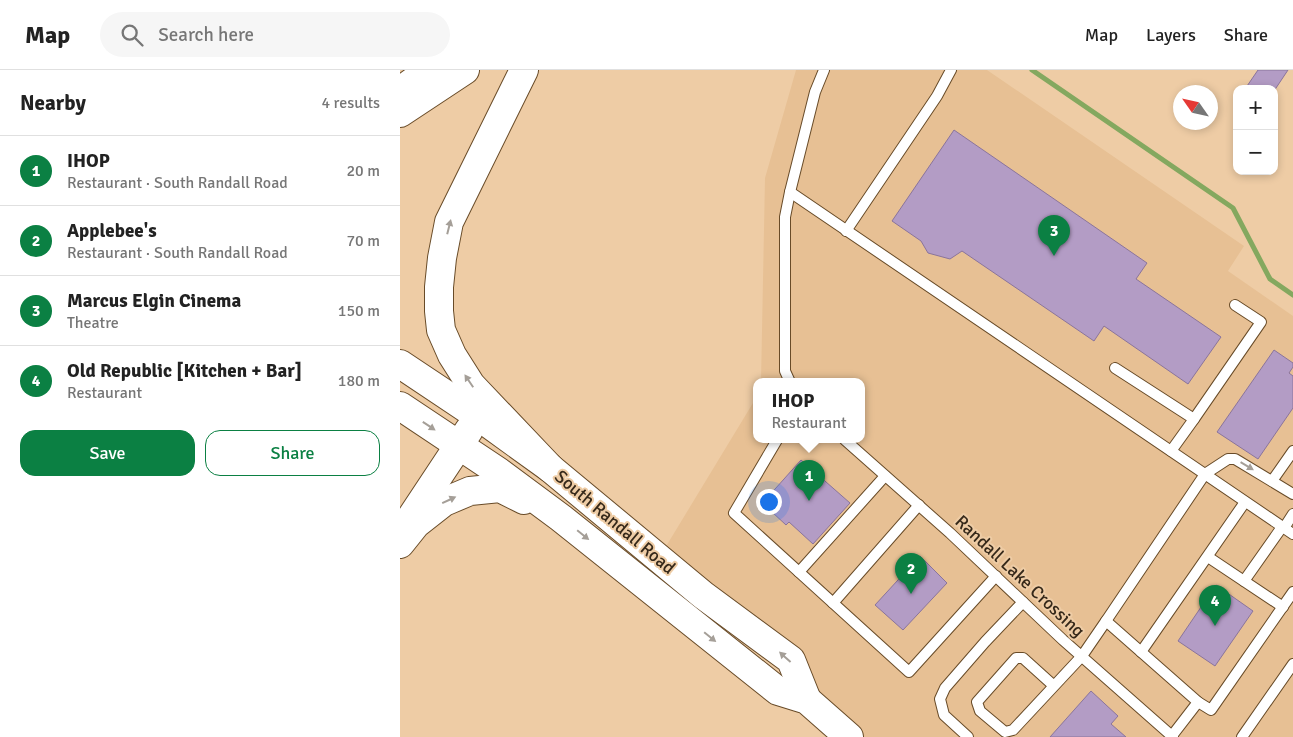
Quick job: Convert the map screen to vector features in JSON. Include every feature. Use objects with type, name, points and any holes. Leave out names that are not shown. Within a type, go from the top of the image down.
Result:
[{"type":"main road","points":[[400,91],[429,70]]},
{"type":"main road","points":[[400,96],[444,70]]},
{"type":"main road","points":[[400,113],[465,70]]},
{"type":"main road","points":[[524,70],[449,222],[442,258],[439,311],[441,330],[452,355],[471,385],[550,468]]},
{"type":"main road","name":"South Randall Road","points":[[400,364],[478,416],[550,468],[703,594],[791,660],[807,700]]},
{"type":"main road","name":"South Randall Road","points":[[400,406],[499,472],[562,518],[778,691],[807,700],[850,737]]},
{"type":"main road","points":[[400,534],[478,416]]},
{"type":"main road","points":[[400,544],[416,524],[444,502],[470,491],[500,488],[562,518]]},
{"type":"lane","points":[[788,378],[785,371],[785,216],[815,92],[824,70]]},
{"type":"lane","points":[[846,230],[937,96],[951,70]]},
{"type":"lane","points":[[790,192],[1293,534]]},
{"type":"lane","points":[[1171,451],[1261,322],[1236,305]]},
{"type":"lane","points":[[1115,368],[1194,419]]},
{"type":"lane","points":[[776,443],[734,513],[909,672],[996,576]]},
{"type":"lane","name":"Randall Lake Crossing","points":[[848,443],[919,505],[1172,737]]},
{"type":"lane","points":[[1272,481],[1293,451]]},
{"type":"lane","points":[[1054,686],[1023,658],[1016,658],[977,702],[980,711],[1005,732],[1013,730],[1082,656],[1205,474],[1232,459],[1293,494]]},
{"type":"lane","points":[[799,572],[885,476]]},
{"type":"lane","points":[[1141,652],[1245,502]]},
{"type":"lane","points":[[833,603],[919,505]]},
{"type":"lane","points":[[1244,581],[1293,514]]},
{"type":"lane","points":[[1208,557],[1283,607]]},
{"type":"lane","points":[[1106,621],[1198,702],[1211,710],[1293,592]]},
{"type":"lane","points":[[968,737],[944,715],[940,699],[944,688],[1023,602]]},
{"type":"lane","points":[[1242,737],[1293,664]]},
{"type":"lane","points":[[1172,737],[1198,702]]},
{"type":"shaded area","points":[[796,70],[987,70],[1244,246],[1228,271],[1293,316],[1293,737],[857,737],[662,553],[753,403],[753,443],[865,443],[865,378],[761,378],[765,178]]},
{"type":"building","points":[[1258,70],[1288,70],[1278,85],[1248,85]]},
{"type":"building","points":[[954,130],[1147,263],[1136,279],[1221,337],[1188,384],[1104,326],[1094,341],[962,251],[950,259],[928,253],[921,241],[892,221]]},
{"type":"building","points":[[1274,350],[1293,363],[1289,373],[1293,376],[1293,408],[1258,459],[1217,432]]},
{"type":"building","points":[[801,460],[850,503],[813,544],[789,522],[786,525],[772,512],[777,507],[767,498]]},
{"type":"building","points":[[920,556],[947,583],[903,630],[875,605]]},
{"type":"building","points":[[1216,585],[1253,611],[1215,666],[1178,641]]},
{"type":"building","points":[[1091,691],[1118,716],[1111,724],[1126,737],[1050,737]]},
{"type":"waterway","points":[[1032,70],[1233,208],[1270,279],[1293,295]]},
{"type":"place","name":"Marcus Elgin Cinema","points":[[1054,256]]},
{"type":"place","name":"IHOP","points":[[809,501]]},
{"type":"place","name":"Applebee's","points":[[911,594]]},
{"type":"place","name":"Old Republic [Kitchen + Bar]","points":[[1215,626]]}]
